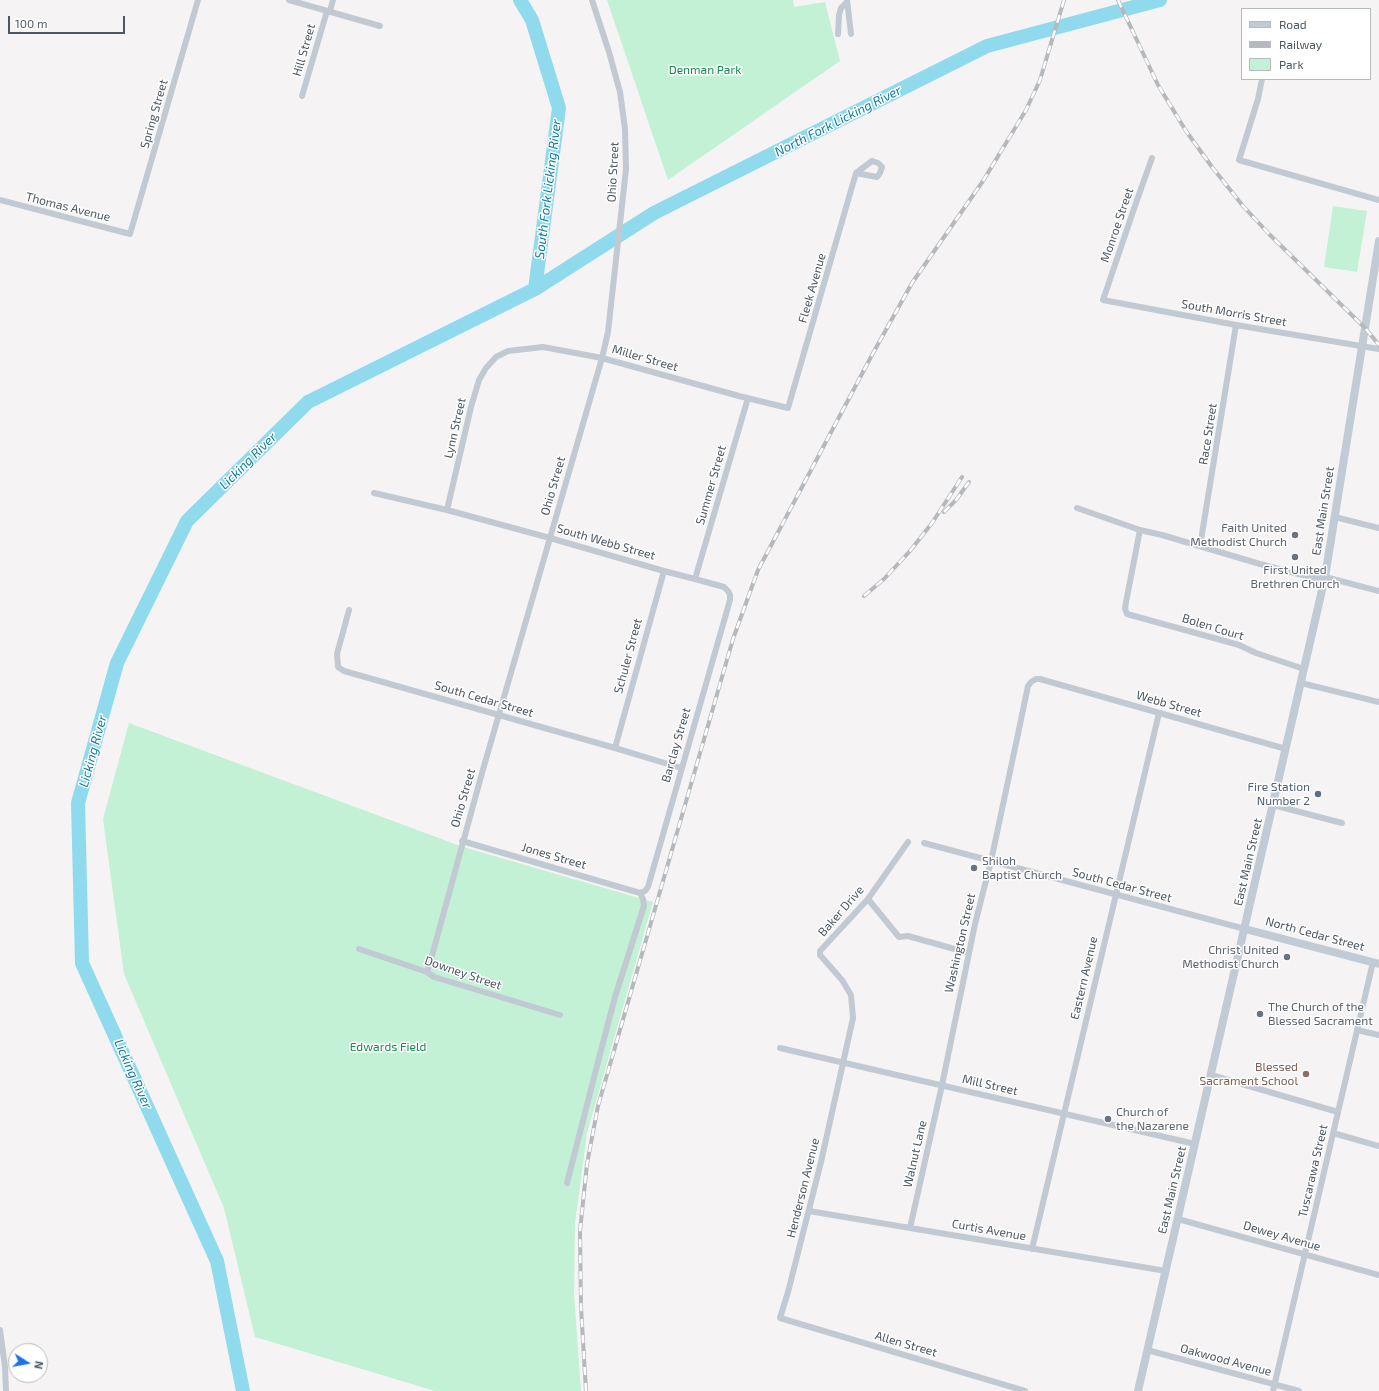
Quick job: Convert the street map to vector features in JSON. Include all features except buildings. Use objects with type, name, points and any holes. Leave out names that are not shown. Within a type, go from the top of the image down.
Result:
[{"type":"main road","name":"East Main Street","points":[[1138,1391],[1325,577],[1379,241]]},
{"type":"main road","name":"North Cedar Street","points":[[1245,929],[1376,963]]},
{"type":"street","name":"Spring Street","points":[[130,234],[198,0]]},
{"type":"street","points":[[289,0],[380,26]]},
{"type":"street","name":"Hill Street","points":[[302,96],[333,0]]},
{"type":"street","name":"Ohio Street","points":[[427,972],[462,841],[602,358],[608,332],[624,195],[626,149],[624,112],[620,92],[614,68],[592,0]]},
{"type":"street","points":[[838,34],[839,14],[841,8],[847,1]]},
{"type":"street","points":[[847,1],[851,34]]},
{"type":"street","points":[[1262,80],[1258,99],[1240,160],[1379,200]]},
{"type":"street","name":"Monroe Street","points":[[1103,300],[1152,158]]},
{"type":"street","name":"Fleek Avenue","points":[[788,408],[856,173]]},
{"type":"street","name":"Thomas Avenue","points":[[0,200],[130,234]]},
{"type":"street","name":"South Morris Street","points":[[1103,300],[1379,350]]},
{"type":"street","name":"Race Street","points":[[1200,546],[1236,325]]},
{"type":"street","name":"Miller Street","points":[[496,357],[508,351],[543,347],[602,358],[788,408]]},
{"type":"street","name":"Lynn Street","points":[[447,510],[471,407],[479,380],[486,368],[496,357]]},
{"type":"street","name":"Summer Street","points":[[695,579],[748,398]]},
{"type":"street","name":"South Webb Street","points":[[374,493],[447,510],[695,579],[724,588],[728,591],[730,600]]},
{"type":"street","points":[[1076,508],[1140,530],[1200,546],[1258,564],[1314,578],[1325,577],[1379,591]]},
{"type":"street","points":[[1335,517],[1379,528]]},
{"type":"street","name":"Bolen Court","points":[[1140,530],[1126,602],[1126,612],[1135,617],[1239,645],[1256,653],[1304,669]]},
{"type":"street","name":"Schuler Street","points":[[615,748],[664,571]]},
{"type":"street","name":"Barclay Street","points":[[640,893],[645,891],[648,887],[730,600]]},
{"type":"street","name":"South Cedar Street","points":[[350,610],[337,654],[338,666],[344,671],[681,768]]},
{"type":"street","name":"Washington Street","points":[[942,1085],[969,953],[991,861],[1028,686],[1036,679],[1047,681]]},
{"type":"street","name":"Webb Street","points":[[1047,681],[1286,749]]},
{"type":"street","points":[[1301,683],[1379,702]]},
{"type":"street","name":"Eastern Avenue","points":[[1032,1249],[1159,713]]},
{"type":"street","points":[[1273,805],[1342,823]]},
{"type":"street","name":"Jones Street","points":[[462,841],[640,893]]},
{"type":"street","name":"Baker Drive","points":[[843,1062],[853,1018],[851,995],[842,980],[820,955],[822,949],[868,898],[908,842]]},
{"type":"street","name":"South Cedar Street","points":[[924,843],[1245,929]]},
{"type":"street","points":[[567,1183],[615,997],[644,906],[640,893]]},
{"type":"street","points":[[868,898],[899,937],[908,936],[969,953]]},
{"type":"street","name":"Downey Street","points":[[359,949],[427,972],[434,977],[560,1015]]},
{"type":"street","name":"Tuscarawa Street","points":[[1274,1388],[1357,1030],[1376,963]]},
{"type":"street","points":[[1357,1030],[1379,1035]]},
{"type":"street","name":"Mill Street","points":[[780,1048],[1195,1144]]},
{"type":"street","name":"Henderson Avenue","points":[[780,1318],[822,1162],[843,1062]]},
{"type":"street","points":[[1211,1075],[1338,1112]]},
{"type":"street","name":"Walnut Lane","points":[[910,1228],[942,1085]]},
{"type":"street","points":[[1333,1133],[1379,1146]]},
{"type":"street","name":"Curtis Avenue","points":[[809,1211],[1166,1271]]},
{"type":"street","name":"Dewey Avenue","points":[[1178,1219],[1379,1275]]},
{"type":"street","name":"Allen Street","points":[[780,1318],[1025,1391]]},
{"type":"street","points":[[0,1330],[5,1367],[6,1391]]},
{"type":"street","name":"Oakwood Avenue","points":[[1147,1350],[1274,1388],[1299,1391]]},
{"type":"green space","name":"Denman Park","points":[[607,0],[793,0],[794,7],[825,2],[840,61],[668,180]]},
{"type":"green space","points":[[1333,206],[1367,211],[1357,272],[1324,267]]},
{"type":"green space","name":"Edwards Field","points":[[129,723],[463,847],[653,902],[587,1133],[575,1223],[574,1294],[581,1391],[435,1391],[255,1337],[224,1208],[124,974],[103,819]]},
{"type":"waterway","name":"South Fork Licking River","points":[[520,0],[532,20],[559,108],[535,289]]},
{"type":"waterway","name":"Licking River","points":[[243,1391],[217,1261],[82,963],[78,803],[117,663],[187,521],[308,402],[535,289],[654,213],[987,46],[1160,0]]},
{"type":"railway","points":[[586,1391],[581,1307],[580,1231],[587,1164],[598,1106],[733,639],[758,570],[872,355],[912,283],[983,181],[1026,110],[1040,80],[1064,0]]},
{"type":"railway","points":[[1118,0],[1158,85],[1186,131],[1212,167],[1243,206],[1270,235],[1365,328],[1379,345]]},
{"type":"railway","points":[[864,596],[884,579],[910,551],[932,523],[962,477]]},
{"type":"railway","points":[[944,512],[956,500],[969,482]]},
{"type":"place","name":"Faith United Methodist Church","points":[[1295,535]]},
{"type":"place","name":"First United Brethren Church","points":[[1295,557]]},
{"type":"place","name":"Fire Station Number 2","points":[[1318,794]]},
{"type":"place","name":"Shiloh Baptist Church","points":[[974,868]]},
{"type":"place","name":"Christ United Methodist Church","points":[[1287,957]]},
{"type":"place","name":"The Church of the Blessed Sacrament","points":[[1260,1014]]},
{"type":"place","name":"Blessed Sacrament School","points":[[1306,1074]]},
{"type":"place","name":"Church of the Nazarene","points":[[1108,1119]]},
{"type":"water label","name":"North Fork Licking River","points":[[838,121]]}]
